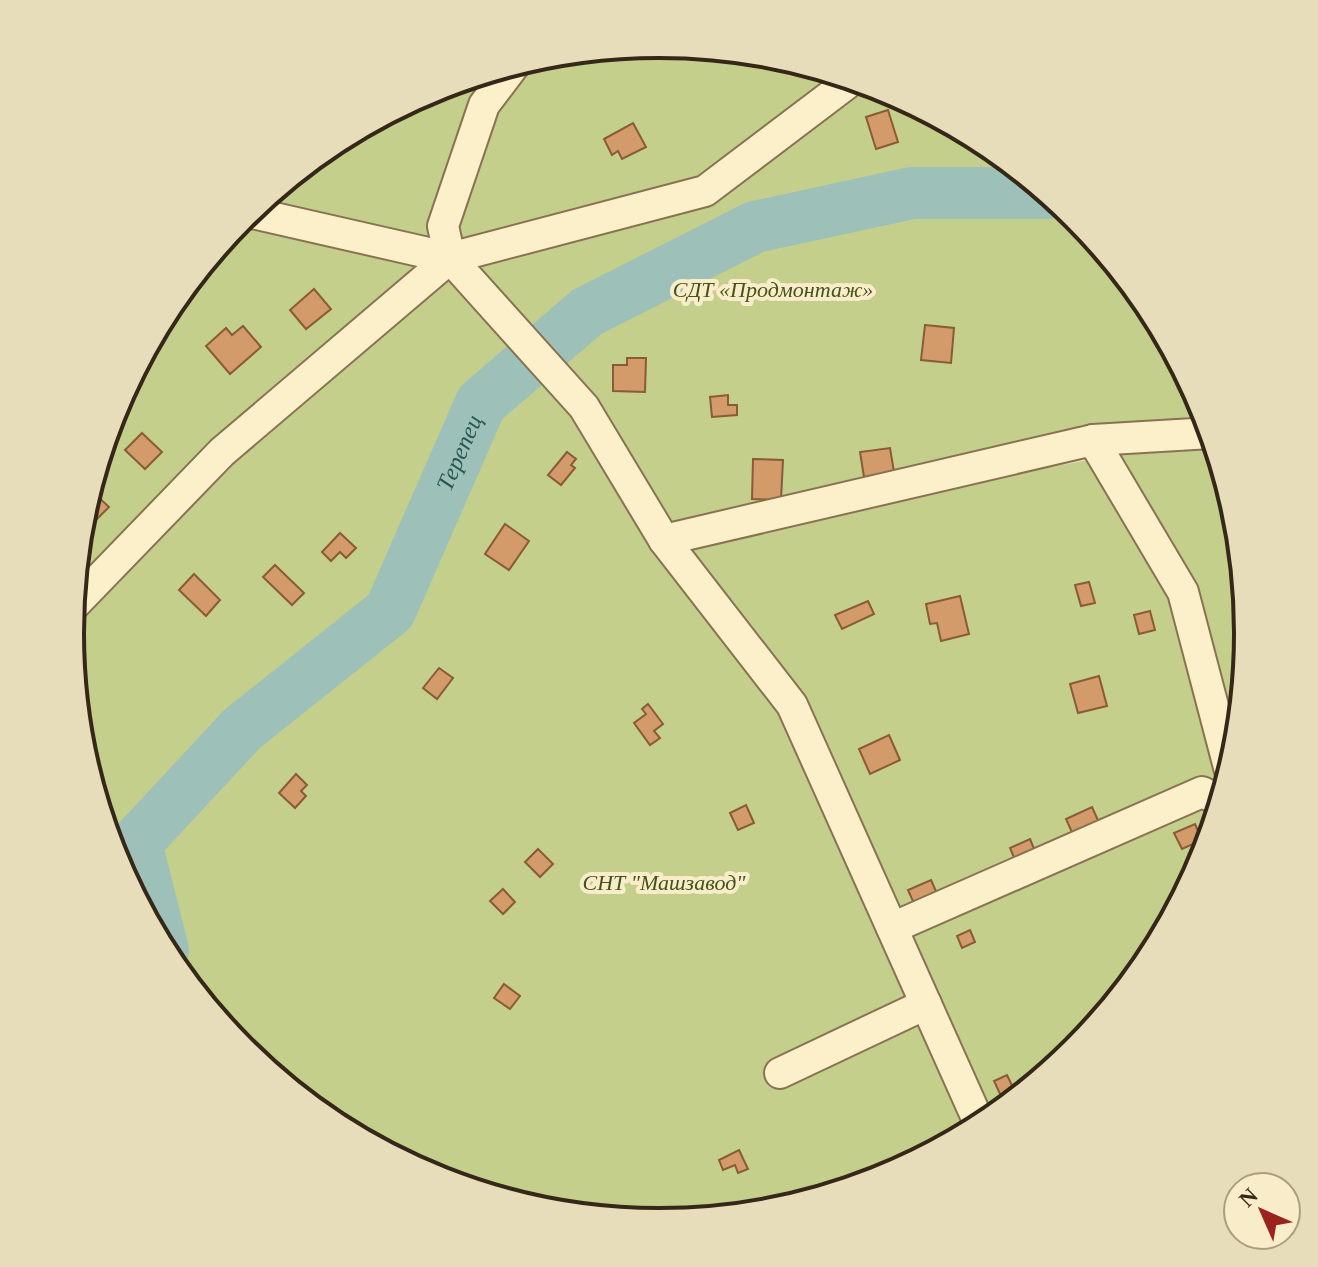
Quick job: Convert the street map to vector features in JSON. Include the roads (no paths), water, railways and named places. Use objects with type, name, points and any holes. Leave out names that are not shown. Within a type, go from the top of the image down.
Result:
[{"type":"lane","points":[[503,80],[484,105],[443,226],[450,258],[584,407],[664,540],[792,705],[975,1114]]},
{"type":"lane","points":[[85,593],[222,452],[450,258],[705,191],[841,88]]},
{"type":"lane","points":[[264,216],[450,258]]},
{"type":"lane","points":[[664,540],[1093,440],[1198,434]]},
{"type":"lane","points":[[1093,440],[1183,592],[1223,745]]},
{"type":"lane","points":[[892,928],[1202,792],[1211,796]]},
{"type":"lane","points":[[780,1073],[926,1004]]},
{"type":"waterway","name":"Терепец","points":[[151,903],[136,843],[242,729],[390,611],[481,403],[587,312],[755,227],[912,193],[1028,193]]},
{"type":"park label","name":"СДТ «Продмонтаж»","points":[[773,289]]},
{"type":"park label","name":"СНТ \"Машзавод\"","points":[[664,882]]}]
